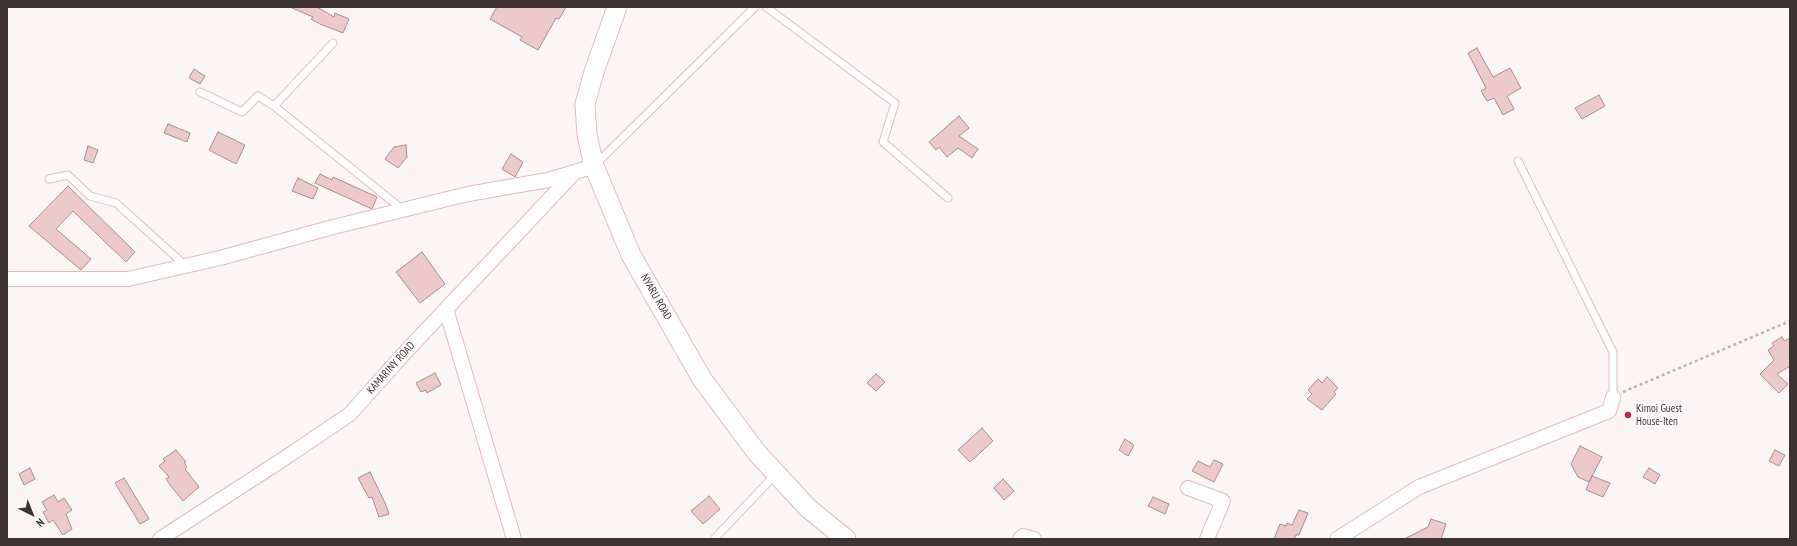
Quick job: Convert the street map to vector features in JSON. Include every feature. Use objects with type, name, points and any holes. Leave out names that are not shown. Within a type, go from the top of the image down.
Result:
[{"type":"main road","name":"NYARU ROAD","points":[[617,7],[594,72],[586,104],[588,135],[594,166],[631,254],[702,379],[757,453],[808,508],[846,539]]},
{"type":"street","name":"KAMARINY ROAD","points":[[160,539],[350,414],[575,172],[594,166]]},
{"type":"street","points":[[7,279],[128,279],[186,266],[468,194],[548,180],[575,172]]},
{"type":"street","points":[[446,309],[514,539]]},
{"type":"street","points":[[1338,539],[1419,487],[1608,411],[1613,396]]},
{"type":"street","points":[[1188,488],[1223,501],[1207,539]]},
{"type":"street","points":[[1020,539],[1023,536],[1034,539]]},
{"type":"lane","points":[[594,166],[755,7]]},
{"type":"lane","points":[[766,7],[895,103],[883,142],[948,198]]},
{"type":"lane","points":[[274,106],[332,43]]},
{"type":"lane","points":[[200,92],[242,112],[258,96],[274,106],[403,210]]},
{"type":"lane","points":[[1518,161],[1613,352],[1613,396]]},
{"type":"lane","points":[[49,179],[68,175],[90,196],[116,203],[186,266]]},
{"type":"lane","points":[[714,539],[776,474]]},
{"type":"path","points":[[1613,396],[1790,321]]},
{"type":"building","points":[[290,7],[317,7],[334,17],[335,13],[349,19],[343,33],[320,24],[311,19],[313,17]]},
{"type":"building","points":[[497,7],[566,7],[559,19],[556,18],[538,50],[520,40],[522,37],[490,19]]},
{"type":"building","points":[[1477,48],[1493,77],[1510,68],[1521,88],[1507,96],[1514,109],[1503,115],[1494,98],[1487,101],[1481,91],[1486,88],[1468,53]]},
{"type":"building","points":[[194,69],[205,76],[200,84],[189,78]]},
{"type":"building","points":[[1599,95],[1605,106],[1582,119],[1575,108]]},
{"type":"building","points":[[959,116],[969,128],[959,136],[978,149],[972,158],[958,148],[947,157],[939,147],[936,150],[929,142]]},
{"type":"building","points":[[168,124],[190,133],[187,142],[164,133]]},
{"type":"building","points":[[218,132],[245,145],[236,164],[209,150]]},
{"type":"building","points":[[406,145],[407,157],[398,168],[385,159],[394,147]]},
{"type":"building","points":[[88,146],[98,150],[93,163],[84,160]]},
{"type":"building","points":[[511,154],[523,162],[515,177],[502,169]]},
{"type":"building","points":[[320,174],[332,180],[333,177],[377,197],[372,209],[315,183]]},
{"type":"building","points":[[298,178],[318,188],[313,199],[292,191]]},
{"type":"building","points":[[68,186],[135,252],[126,262],[73,211],[56,229],[91,259],[81,270],[29,226]]},
{"type":"building","points":[[422,252],[445,284],[420,303],[396,272]]},
{"type":"building","points":[[1782,337],[1784,341],[1790,338],[1790,366],[1777,374],[1788,384],[1779,393],[1760,374],[1774,360],[1768,350],[1774,346],[1772,343]]},
{"type":"building","points":[[435,373],[441,385],[427,393],[426,390],[421,392],[416,383]]},
{"type":"building","points":[[876,374],[885,382],[876,391],[867,383]]},
{"type":"building","points":[[1327,377],[1338,388],[1334,392],[1336,394],[1322,410],[1307,399],[1312,394],[1308,390],[1318,379],[1322,383]]},
{"type":"building","points":[[982,428],[993,441],[970,462],[958,450]]},
{"type":"building","points":[[1125,439],[1134,445],[1128,456],[1119,450]]},
{"type":"building","points":[[1580,446],[1602,457],[1589,482],[1578,477],[1571,464]]},
{"type":"building","points":[[176,450],[186,462],[184,463],[187,467],[185,469],[199,487],[183,501],[166,479],[169,477],[159,466],[165,461],[163,459]]},
{"type":"building","points":[[1775,450],[1785,455],[1779,466],[1769,461]]},
{"type":"building","points":[[1214,460],[1223,464],[1214,482],[1192,471],[1198,461],[1210,467]]},
{"type":"building","points":[[30,468],[35,479],[24,485],[19,474]]},
{"type":"building","points":[[1649,468],[1660,475],[1655,484],[1643,477]]},
{"type":"building","points":[[370,472],[389,514],[379,517],[372,497],[369,498],[358,478]]},
{"type":"building","points":[[1592,476],[1610,483],[1603,497],[1586,490]]},
{"type":"building","points":[[124,478],[149,519],[140,524],[115,483]]},
{"type":"building","points":[[1003,479],[1014,491],[1004,500],[994,488]]},
{"type":"building","points":[[54,495],[58,502],[64,498],[72,510],[66,514],[72,529],[63,535],[53,520],[49,523],[43,512],[47,510],[42,502]]},
{"type":"building","points":[[709,496],[720,509],[703,524],[691,511]]},
{"type":"building","points":[[1153,497],[1169,504],[1165,514],[1148,506]]},
{"type":"building","points":[[1299,510],[1308,513],[1299,535],[1296,535],[1294,539],[1274,539],[1280,524],[1286,526],[1287,523],[1292,525]]},
{"type":"building","points":[[1431,519],[1446,524],[1441,539],[1404,539],[1428,527]]},
{"type":"place","name":"Kimoi Guest House-Iten","points":[[1628,415]]}]
